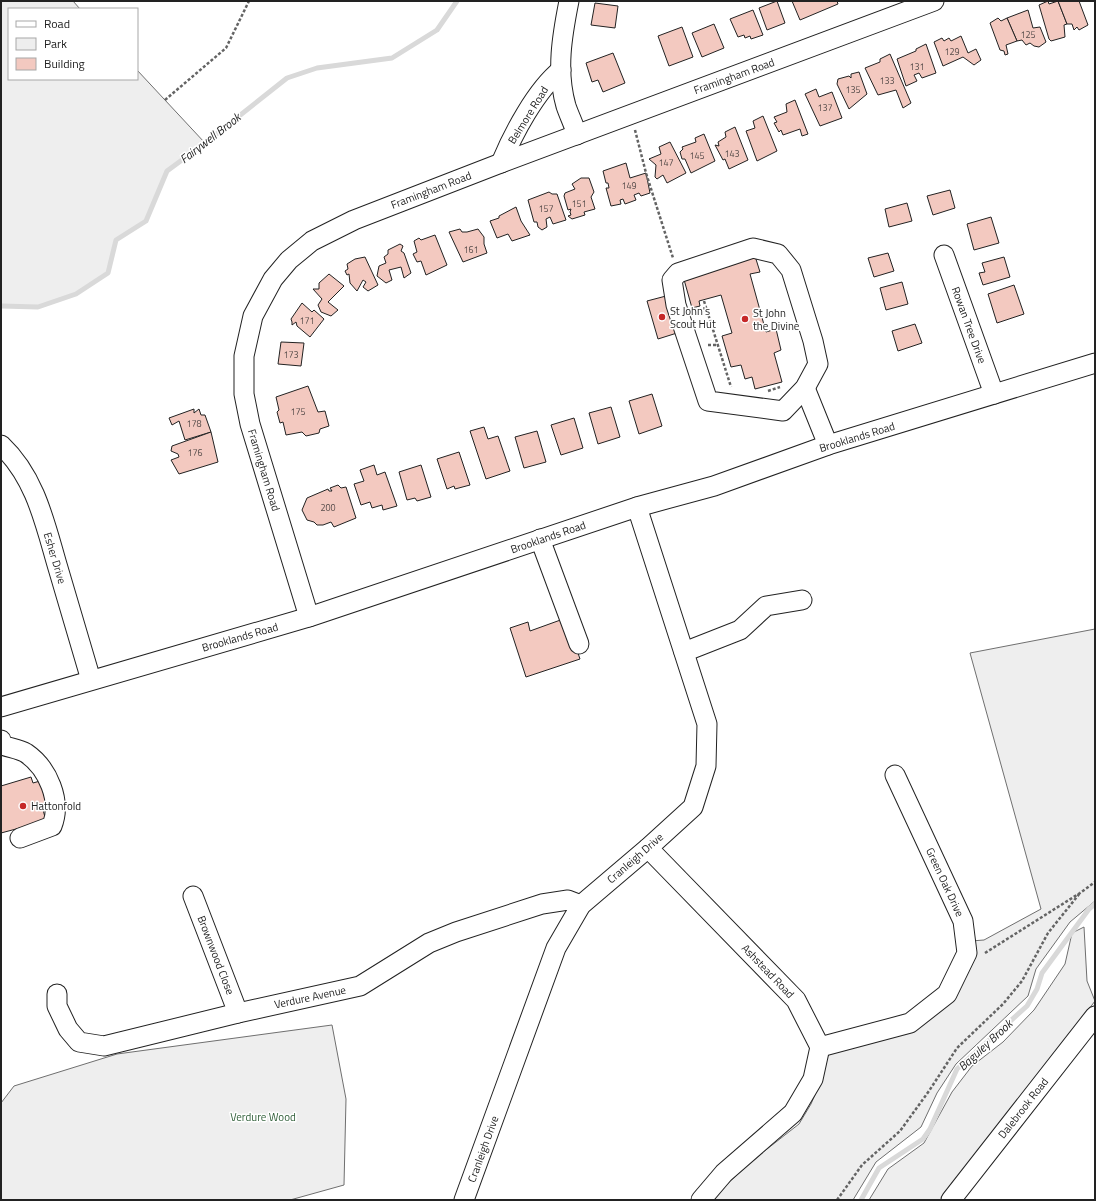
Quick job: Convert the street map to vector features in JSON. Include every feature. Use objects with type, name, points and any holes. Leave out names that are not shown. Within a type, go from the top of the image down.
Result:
[{"type":"street","points":[[569,1],[563,28],[561,70],[562,89],[566,106],[577,135]]},
{"type":"street","name":"Framingham Road","points":[[310,617],[250,424],[244,394],[244,356],[253,316],[273,279],[289,260],[312,241],[354,220],[501,163],[934,1]]},
{"type":"street","name":"Belmore Road","points":[[501,163],[509,142],[542,89],[561,70]]},
{"type":"street","points":[[753,248],[778,254],[791,270],[815,349],[818,364],[805,388],[783,411],[708,401],[676,305],[672,280],[678,273],[753,248]]},
{"type":"street","name":"Rowan Tree Drive","points":[[944,255],[994,394]]},
{"type":"street","name":"Brooklands Road","points":[[1,707],[310,617],[637,507],[714,486],[828,445],[1095,363]]},
{"type":"street","points":[[805,388],[828,445]]},
{"type":"street","name":"Esher Drive","points":[[1,445],[19,465],[29,481],[40,510],[91,680]]},
{"type":"street","name":"Cranleigh Drive","points":[[464,1200],[556,948],[581,905],[648,848],[693,807],[706,766],[707,724],[637,507]]},
{"type":"street","points":[[540,540],[579,644]]},
{"type":"street","points":[[684,652],[740,630],[766,606],[802,600]]},
{"type":"street","points":[[1,740],[2,746],[24,752],[43,769],[49,779],[56,807],[55,818],[52,826],[20,838]]},
{"type":"street","name":"Green Oak Drive","points":[[896,775],[964,921],[967,953]]},
{"type":"street","name":"Ashstead Road","points":[[648,848],[796,1000],[820,1047]]},
{"type":"street","name":"Brownwood Close","points":[[193,896],[238,1013]]},
{"type":"street","name":"Verdure Avenue","points":[[57,994],[58,1006],[68,1029],[79,1042],[104,1046],[238,1013],[360,986],[429,943],[456,932],[542,904],[568,900],[581,905]]},
{"type":"street","points":[[700,1200],[724,1173],[793,1113],[813,1079],[820,1047],[910,1022],[947,994],[967,953]]},
{"type":"street","name":"Dalebrook Road","points":[[950,1200],[1095,1016]]},
{"type":"path","points":[[165,100],[226,48],[248,1]]},
{"type":"path","points":[[632,114],[646,174],[678,273]]},
{"type":"path","points":[[704,301],[726,374],[733,392]]},
{"type":"path","points":[[695,312],[707,309]]},
{"type":"path","points":[[764,392],[784,385]]},
{"type":"path","points":[[967,953],[984,953],[1095,882]]},
{"type":"path","points":[[837,1200],[862,1165],[900,1131],[957,1048],[1003,1004],[1022,981],[1048,933],[1080,893]]},
{"type":"green space","points":[[1,1],[73,1],[79,8],[8,8],[8,80],[138,80],[138,71],[205,143],[167,171],[146,221],[116,240],[108,273],[76,294],[38,307],[1,306]]},
{"type":"green space","points":[[1095,629],[1095,901],[1070,922],[1036,969],[1028,996],[956,1064],[937,1093],[921,1127],[876,1162],[853,1200],[713,1200],[725,1186],[753,1160],[799,1124],[811,1104],[820,1083],[825,1051],[919,1025],[971,941],[984,940],[1041,909],[970,653]]},
{"type":"green space","points":[[1084,927],[1087,981],[1095,1001],[942,1200],[869,1200],[888,1169],[924,1143],[952,1092],[972,1066],[1003,1042],[1034,1010],[1065,964],[1072,933]]},
{"type":"green space","name":"Verdure Wood","points":[[332,1025],[346,1099],[344,1185],[290,1200],[1,1200],[1,1103],[14,1086],[117,1054]]},
{"type":"building","points":[[777,1],[785,23],[767,30],[759,8]]},
{"type":"building","points":[[792,1],[837,1],[838,4],[800,20]]},
{"type":"building","points":[[1048,1],[1049,4],[1058,1],[1067,24],[1064,25],[1065,37],[1051,41],[1049,39],[1039,5]]},
{"type":"building","points":[[1058,1],[1079,1],[1088,25],[1079,30],[1077,27],[1074,30],[1072,24],[1067,24]]},
{"type":"building","points":[[595,3],[618,6],[615,28],[591,25]]},
{"type":"building","points":[[753,10],[763,35],[751,39],[750,36],[745,38],[744,35],[738,37],[730,19]]},
{"type":"building","points":[[1028,10],[1033,28],[1040,27],[1046,42],[1039,47],[1030,43],[1026,45],[1022,40],[1017,41],[1007,18]]},
{"type":"building","points":[[998,18],[1001,21],[1007,18],[1017,41],[1006,45],[1008,54],[1005,55],[1004,51],[1000,50],[990,23]]},
{"type":"building","points":[[714,24],[724,48],[702,57],[692,33]]},
{"type":"building","points":[[682,27],[693,57],[669,66],[658,36]]},
{"type":"building","points":[[961,36],[968,53],[976,49],[981,60],[974,65],[963,57],[943,66],[934,42],[942,38],[944,41],[949,38],[951,41]]},
{"type":"building","points":[[926,44],[936,73],[922,78],[919,73],[914,75],[917,81],[906,86],[897,59],[916,51],[916,49]]},
{"type":"building","points":[[613,53],[625,83],[603,92],[598,80],[592,82],[586,63]]},
{"type":"building","points":[[890,54],[911,103],[903,108],[896,90],[878,95],[865,68],[880,62],[880,59]]},
{"type":"building","points":[[859,72],[867,94],[849,109],[837,84],[838,79],[849,76],[851,78],[851,74]]},
{"type":"building","points":[[816,89],[819,97],[832,92],[842,118],[820,126],[805,94]]},
{"type":"building","points":[[795,100],[808,134],[802,136],[800,129],[783,135],[781,130],[779,132],[774,123],[777,122],[774,117],[787,112],[786,104]]},
{"type":"building","points":[[763,116],[777,151],[757,161],[746,131],[755,128],[753,121]]},
{"type":"building","points":[[735,127],[748,160],[729,169],[725,159],[723,160],[715,145],[719,146],[718,142],[726,137],[725,132]]},
{"type":"building","points":[[704,134],[715,161],[691,173],[685,159],[682,159],[680,152],[683,149],[682,147],[696,142],[695,138]]},
{"type":"building","points":[[670,142],[686,173],[667,183],[663,175],[657,179],[655,177],[656,165],[649,159],[661,154],[659,147]]},
{"type":"building","points":[[626,163],[630,178],[646,173],[650,193],[641,196],[639,193],[634,195],[636,200],[625,204],[623,199],[620,200],[621,204],[611,206],[606,188],[609,188],[608,183],[606,183],[603,171]]},
{"type":"building","points":[[581,178],[589,178],[594,192],[591,197],[595,209],[584,212],[585,215],[572,219],[568,216],[571,215],[571,209],[568,210],[564,196],[565,193],[575,189],[572,184]]},
{"type":"building","points":[[950,190],[955,208],[933,215],[927,196]]},
{"type":"building","points":[[549,192],[552,194],[557,194],[566,220],[553,224],[550,217],[546,219],[547,227],[542,230],[538,227],[537,222],[534,222],[528,200]]},
{"type":"building","points":[[907,203],[912,221],[889,227],[885,209]]},
{"type":"building","points":[[516,207],[521,221],[530,235],[512,241],[508,234],[497,238],[490,221],[499,218],[499,216]]},
{"type":"building","points":[[991,217],[999,243],[974,250],[967,224]]},
{"type":"building","points":[[460,229],[462,232],[467,232],[478,229],[484,237],[484,244],[487,253],[463,262],[449,232]]},
{"type":"building","points":[[435,235],[447,265],[426,275],[421,261],[417,262],[413,254],[417,252],[414,241],[419,238],[421,240]]},
{"type":"building","points":[[400,244],[403,246],[401,251],[404,253],[411,273],[404,278],[401,267],[389,270],[392,280],[386,283],[377,276],[379,266],[386,263],[384,257],[388,254],[388,250]]},
{"type":"building","points":[[888,253],[894,271],[874,277],[868,258]]},
{"type":"building","name":"St John the Divine","points":[[755,256],[760,272],[750,274],[766,332],[776,329],[781,350],[774,353],[782,382],[755,389],[752,377],[745,379],[741,365],[731,367],[722,336],[732,333],[721,295],[699,301],[700,306],[692,308],[683,276]]},
{"type":"building","points":[[365,257],[378,285],[368,291],[363,287],[366,282],[363,280],[357,291],[350,283],[349,274],[347,275],[345,271],[348,269],[347,264],[355,259]]},
{"type":"building","points":[[1004,257],[1010,277],[983,285],[979,273],[985,272],[982,263]]},
{"type":"building","points":[[329,274],[344,286],[328,302],[338,310],[331,316],[321,312],[318,305],[322,299],[313,289],[319,289],[319,283]]},
{"type":"building","points":[[902,282],[908,304],[886,310],[880,288]]},
{"type":"building","points":[[1014,285],[1024,314],[997,323],[988,294]]},
{"type":"building","name":"St John's Scout Hut","points":[[666,296],[677,333],[658,339],[647,301]]},
{"type":"building","points":[[302,303],[312,312],[314,310],[324,319],[310,337],[297,326],[296,322],[292,325],[291,319]]},
{"type":"building","points":[[915,324],[922,343],[898,351],[892,331]]},
{"type":"building","points":[[281,342],[304,343],[301,366],[278,364]]},
{"type":"building","points":[[308,386],[318,412],[325,411],[329,426],[320,429],[319,433],[306,436],[302,432],[286,435],[283,422],[280,423],[277,412],[279,410],[276,397]]},
{"type":"building","points":[[652,394],[662,426],[639,434],[629,401]]},
{"type":"building","points":[[611,407],[620,437],[598,444],[589,413]]},
{"type":"building","points":[[194,409],[194,413],[199,409],[201,415],[205,415],[211,432],[185,440],[179,421],[172,425],[169,418]]},
{"type":"building","points":[[574,418],[583,448],[561,455],[551,425]]},
{"type":"building","points":[[484,427],[488,439],[498,436],[510,471],[486,479],[470,431]]},
{"type":"building","points":[[537,431],[546,462],[524,468],[515,437]]},
{"type":"building","points":[[211,432],[218,462],[179,474],[171,460],[179,457],[178,454],[171,451],[172,446]]},
{"type":"building","points":[[459,452],[470,485],[455,489],[454,486],[447,489],[437,459]]},
{"type":"building","points":[[374,465],[377,475],[385,472],[397,506],[383,510],[382,505],[372,508],[370,502],[361,505],[354,484],[364,481],[360,470]]},
{"type":"building","points":[[421,465],[431,497],[417,501],[415,498],[407,500],[399,472]]},
{"type":"building","points":[[338,485],[341,488],[346,487],[356,518],[334,527],[331,522],[323,525],[317,525],[314,522],[307,520],[302,510],[307,498],[328,489],[329,491],[332,491],[330,488]]},
{"type":"building","points":[[566,618],[580,659],[526,677],[510,628],[528,622],[530,631]]},
{"type":"building","name":"Hattonfold","points":[[31,777],[33,783],[40,781],[47,805],[42,806],[46,821],[1,833],[1,786]]},
{"type":"waterway","name":"Fairywell Brook","points":[[1,306],[38,307],[76,294],[108,273],[116,240],[146,221],[167,171],[287,78],[317,68],[392,58],[437,30],[457,1]]},
{"type":"waterway","name":"Baguley Brook","points":[[861,1200],[879,1168],[923,1139],[930,1129],[957,1069],[1027,1006],[1037,989],[1042,973],[1089,909],[1095,904]]},
{"type":"place","name":"St John's Scout Hut","points":[[662,317]]},
{"type":"place","name":"St John the Divine","points":[[745,319]]},
{"type":"place","name":"Hattonfold","points":[[23,806]]}]
